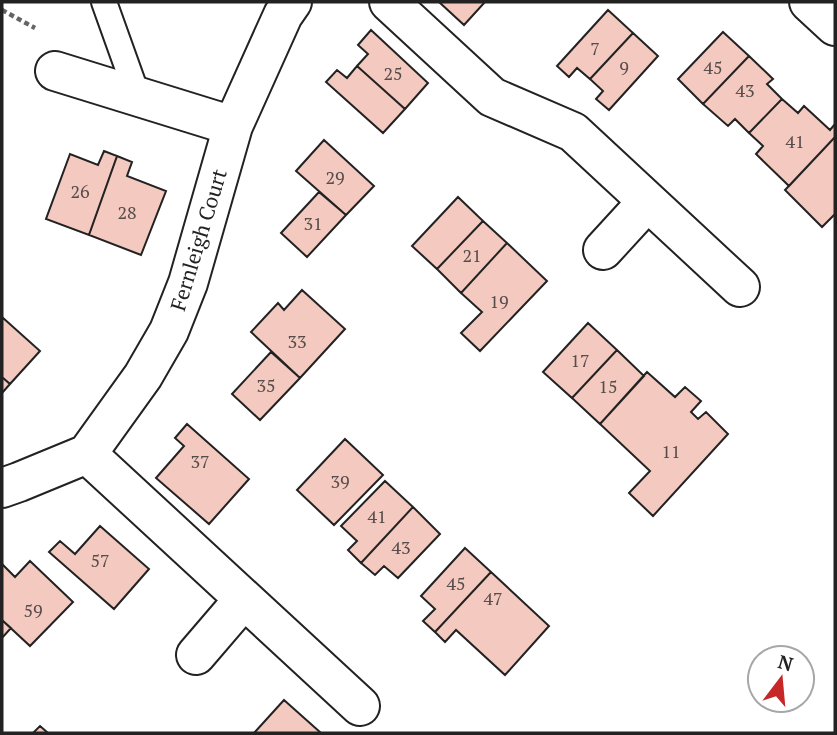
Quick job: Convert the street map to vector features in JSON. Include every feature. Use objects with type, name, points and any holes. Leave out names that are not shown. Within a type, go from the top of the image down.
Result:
[{"type":"street","name":"Fernleigh Court","points":[[87,454],[143,376],[169,331],[188,283],[233,127],[283,15],[292,2]]},
{"type":"street","points":[[389,2],[492,97],[573,132],[740,287]]},
{"type":"street","points":[[809,2],[835,26]]},
{"type":"street","points":[[55,71],[233,127]]},
{"type":"street","points":[[603,250],[647,202]]},
{"type":"street","points":[[2,488],[87,454],[360,706]]},
{"type":"street","points":[[196,654],[244,599]]},
{"type":"lane","points":[[104,2],[138,97]]},
{"type":"building","points":[[439,2],[485,2],[464,25]]},
{"type":"building","points":[[608,10],[633,33],[590,79],[577,68],[569,77],[557,66]]},
{"type":"building","points":[[371,30],[428,83],[405,109],[357,66],[368,54],[358,45]]},
{"type":"building","points":[[723,32],[749,56],[703,104],[678,79]]},
{"type":"building","points":[[633,33],[658,56],[609,110],[596,99],[603,91],[590,79]]},
{"type":"building","points":[[749,56],[773,79],[767,84],[782,99],[749,133],[735,119],[728,126],[703,104]]},
{"type":"building","points":[[357,66],[405,109],[383,133],[326,82],[337,70],[347,78]]},
{"type":"building","points":[[782,99],[798,113],[804,106],[830,130],[835,124],[835,137],[789,186],[756,154],[763,146],[749,133]]},
{"type":"building","points":[[835,137],[835,214],[822,227],[785,190]]},
{"type":"building","points":[[324,140],[374,186],[346,215],[296,171]]},
{"type":"building","points":[[104,151],[117,156],[89,235],[46,219],[70,154],[98,165]]},
{"type":"building","points":[[117,156],[132,162],[127,176],[166,191],[141,255],[89,235]]},
{"type":"building","points":[[319,192],[346,215],[307,257],[281,233]]},
{"type":"building","points":[[458,197],[483,221],[437,269],[412,246]]},
{"type":"building","points":[[483,221],[507,243],[461,293],[437,269]]},
{"type":"building","points":[[507,243],[547,281],[480,351],[461,333],[482,312],[461,293]]},
{"type":"building","points":[[302,290],[345,329],[300,378],[251,332],[278,303],[284,310]]},
{"type":"building","points":[[2,317],[40,351],[10,384],[2,377]]},
{"type":"building","points":[[588,323],[617,350],[572,398],[543,372]]},
{"type":"building","points":[[617,350],[644,376],[600,424],[572,398]]},
{"type":"building","points":[[271,352],[300,378],[260,420],[232,394]]},
{"type":"building","points":[[647,372],[675,397],[685,387],[701,401],[691,412],[698,419],[706,412],[728,434],[653,516],[629,493],[650,471],[600,424]]},
{"type":"building","points":[[2,377],[10,384],[2,393]]},
{"type":"building","points":[[187,424],[249,479],[209,524],[156,478],[184,446],[175,438]]},
{"type":"building","points":[[345,439],[383,475],[334,525],[297,490]]},
{"type":"building","points":[[385,481],[413,507],[361,563],[348,550],[357,541],[341,526]]},
{"type":"building","points":[[413,507],[440,534],[398,578],[384,566],[375,575],[361,563]]},
{"type":"building","points":[[100,526],[149,569],[114,609],[49,552],[60,541],[75,554]]},
{"type":"building","points":[[465,548],[491,572],[435,632],[423,621],[435,609],[421,596]]},
{"type":"building","points":[[30,561],[73,602],[30,646],[2,620],[2,564],[15,577]]},
{"type":"building","points":[[491,572],[549,626],[505,675],[456,630],[445,642],[435,632]]},
{"type":"building","points":[[2,620],[11,628],[2,638]]},
{"type":"building","points":[[284,700],[321,733],[254,733]]},
{"type":"building","points":[[40,726],[48,733],[33,733]]}]
